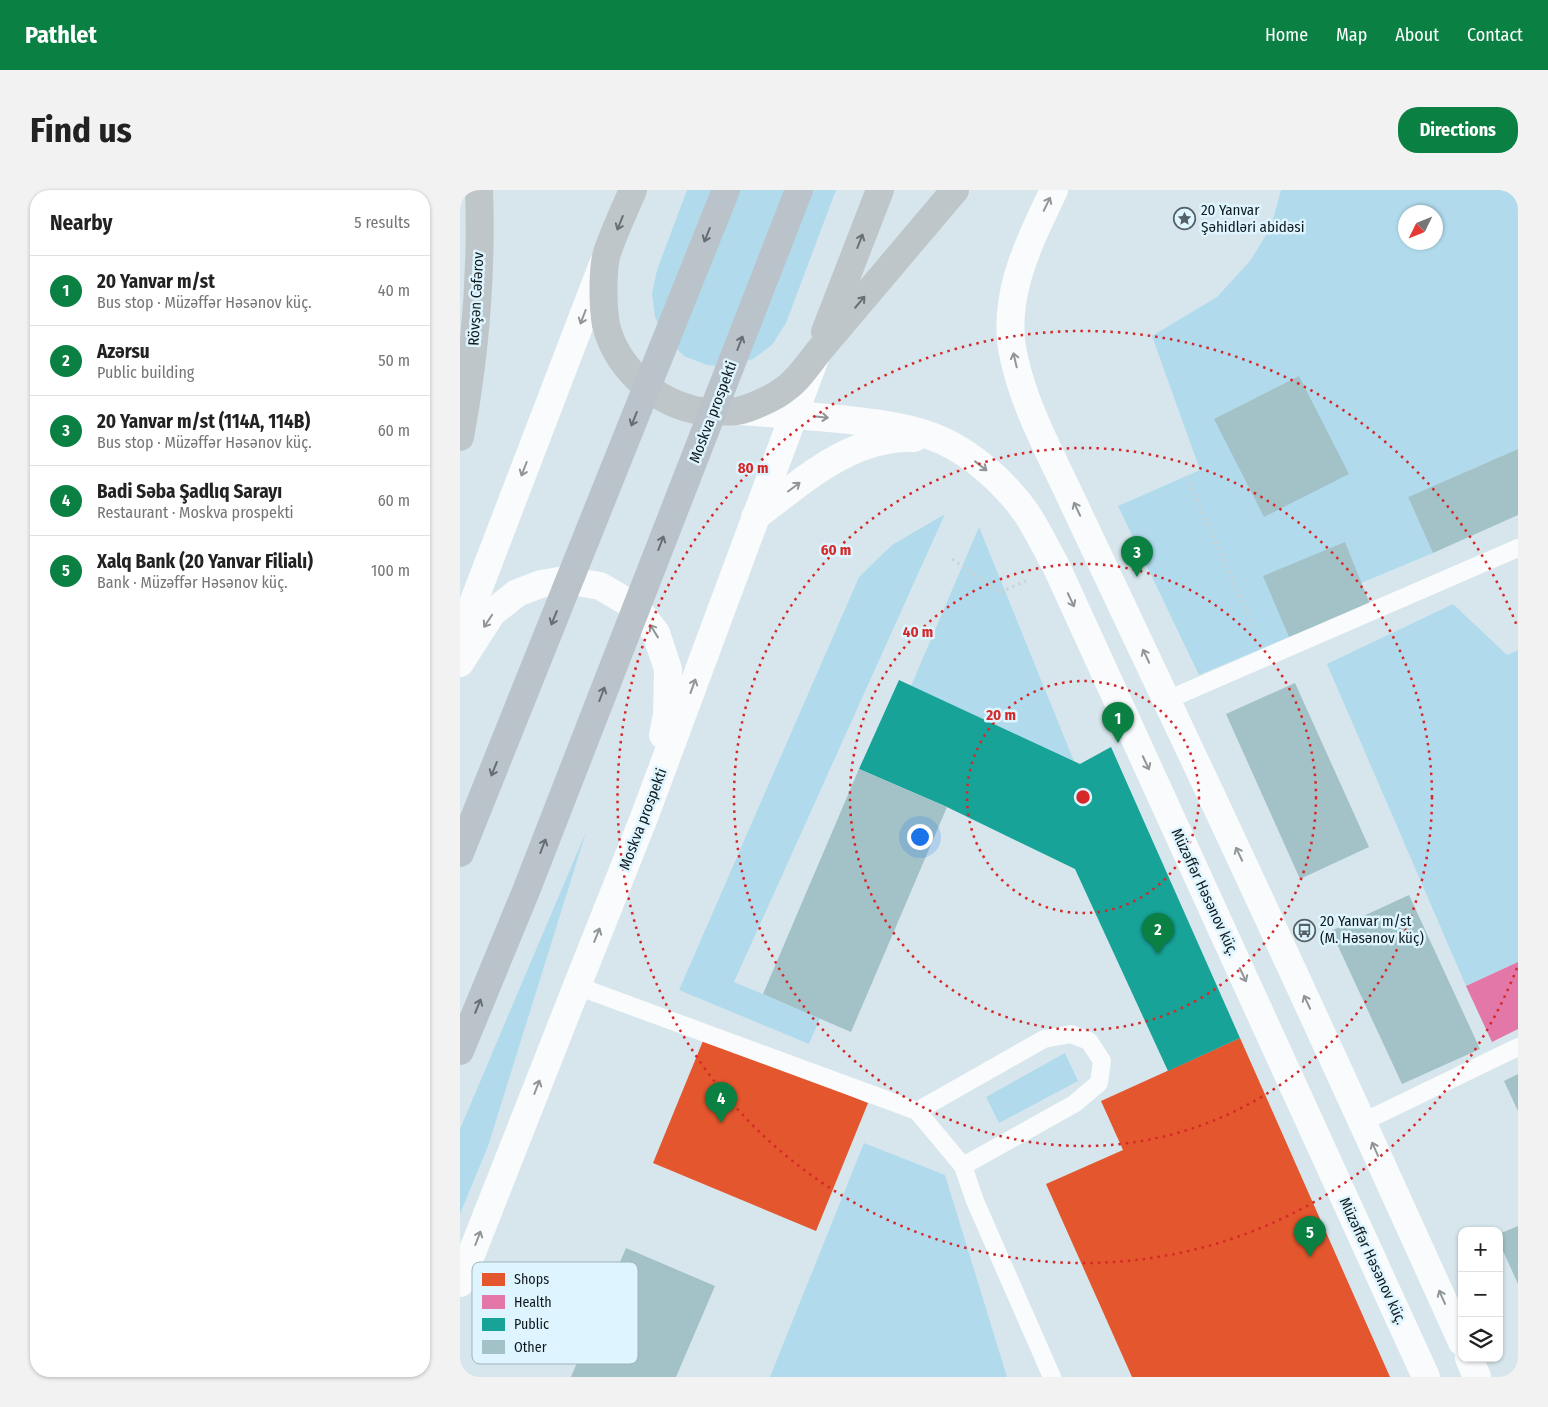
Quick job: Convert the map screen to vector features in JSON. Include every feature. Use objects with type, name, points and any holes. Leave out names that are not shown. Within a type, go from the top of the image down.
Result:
[{"type":"highway","points":[[460,853],[726,190]]},
{"type":"highway","name":"Moskva prospekti","points":[[460,1051],[526,891],[799,190]]},
{"type":"main road","name":"Rövşən Cəfərov","points":[[460,437],[467,337],[480,228],[479,190]]},
{"type":"main road","points":[[460,637],[633,190]]},
{"type":"main road","points":[[818,352],[880,190]]},
{"type":"main road","points":[[606,256],[603,294],[606,326],[616,351],[636,378],[664,399],[693,410],[737,411],[764,401],[785,389],[801,374],[956,190]]},
{"type":"main road","points":[[1054,190],[1031,239],[1015,282],[1010,321],[1013,357],[1029,409],[1167,700],[1363,1122],[1458,1333]]},
{"type":"main road","name":"Moskva prospekti","points":[[460,1283],[645,815],[818,352]]},
{"type":"main road","name":"Müzəffər Həsənov küç.","points":[[737,411],[886,424],[913,430],[941,440],[960,450],[995,477],[1026,513],[1057,568],[1426,1377]]},
{"type":"main road","points":[[755,517],[823,465],[864,445],[911,438],[941,440]]},
{"type":"main road","points":[[460,663],[492,614],[518,593],[541,584],[565,580],[600,586],[636,607],[656,633],[668,669],[667,716],[645,815]]},
{"type":"main road","points":[[1471,1362],[1478,1377]]},
{"type":"lane","points":[[1167,700],[1518,548]]},
{"type":"lane","points":[[576,986],[917,1111],[963,1166],[974,1201],[1052,1377]]},
{"type":"lane","points":[[917,1111],[1044,1039],[1070,1034],[1089,1040],[1102,1061],[1099,1083],[1074,1104],[963,1166]]},
{"type":"lane","points":[[1363,1122],[1518,1047]]},
{"type":"path","points":[[1186,476],[1267,656]]},
{"type":"path","points":[[952,559],[1000,592]]},
{"type":"shaded area","points":[[687,190],[836,190],[786,323],[772,345],[753,359],[724,367],[707,365],[684,356],[664,336],[655,317],[652,294],[657,270]]},
{"type":"shaded area","points":[[1281,190],[1518,190],[1518,449],[1408,497],[1433,553],[1361,583],[1345,543],[1264,576],[1289,637],[1199,675],[1118,506],[1200,470],[1152,336],[1217,297],[1250,261],[1271,227]]},
{"type":"shaded area","points":[[945,514],[734,982],[820,1018],[809,1044],[679,990],[859,577],[892,545]]},
{"type":"shaded area","points":[[979,527],[1074,761],[911,686]]},
{"type":"shaded area","points":[[1453,604],[1507,655],[1518,650],[1518,962],[1466,986],[1327,664]]},
{"type":"shaded area","points":[[586,832],[488,1146],[460,1214],[460,1129]]},
{"type":"shaded area","points":[[1065,1053],[1078,1081],[999,1123],[986,1097]]},
{"type":"shaded area","points":[[864,1143],[945,1175],[1007,1377],[770,1377]]},
{"type":"building: Shops","points":[[705,1036],[868,1103],[816,1231],[653,1163]]},
{"type":"building: Shops","points":[[1240,1038],[1390,1377],[1132,1377],[1046,1184],[1123,1150],[1101,1101]]},
{"type":"building: Health","points":[[1518,962],[1518,1029],[1492,1042],[1466,986]]},
{"type":"building: Public","points":[[899,680],[1080,764],[1111,747],[1240,1038],[1168,1071],[1075,869],[947,807],[859,769]]},
{"type":"building: Other","points":[[1299,376],[1349,474],[1264,517],[1214,419]]},
{"type":"building: Other","points":[[1518,449],[1518,515],[1433,553],[1408,497]]},
{"type":"building: Other","points":[[1345,542],[1370,604],[1289,637],[1263,576]]},
{"type":"building: Other","points":[[1295,683],[1369,847],[1300,879],[1226,714]]},
{"type":"building: Other","points":[[859,769],[947,807],[851,1032],[763,994]]},
{"type":"building: Other","points":[[1409,895],[1480,1049],[1402,1084],[1331,931]]},
{"type":"building: Other","points":[[1518,1074],[1518,1111],[1504,1081]]},
{"type":"building: Other","points":[[1518,1226],[1518,1284],[1503,1251],[1503,1232]]},
{"type":"building: Other","points":[[626,1248],[715,1286],[676,1377],[571,1377],[577,1364],[638,1364],[638,1262],[620,1262]]},
{"type":"place","name":"20 Yanvar Şəhidləri abidəsi","points":[[1185,219]]},
{"type":"place","name":"20 Yanvar m/st (114A, 114B)","points":[[1137,577]]},
{"type":"place","name":"20 Yanvar m/st","points":[[1118,743]]},
{"type":"place","name":"20 Yanvar m/st (M. Həsənov küç)","points":[[1304,930]]},
{"type":"place","name":"Azərsu","points":[[1158,954]]},
{"type":"place","name":"Badi Səba Şadlıq Sarayı","points":[[721,1123]]},
{"type":"place","name":"Xalq Bank (20 Yanvar Filialı)","points":[[1310,1257]]}]
